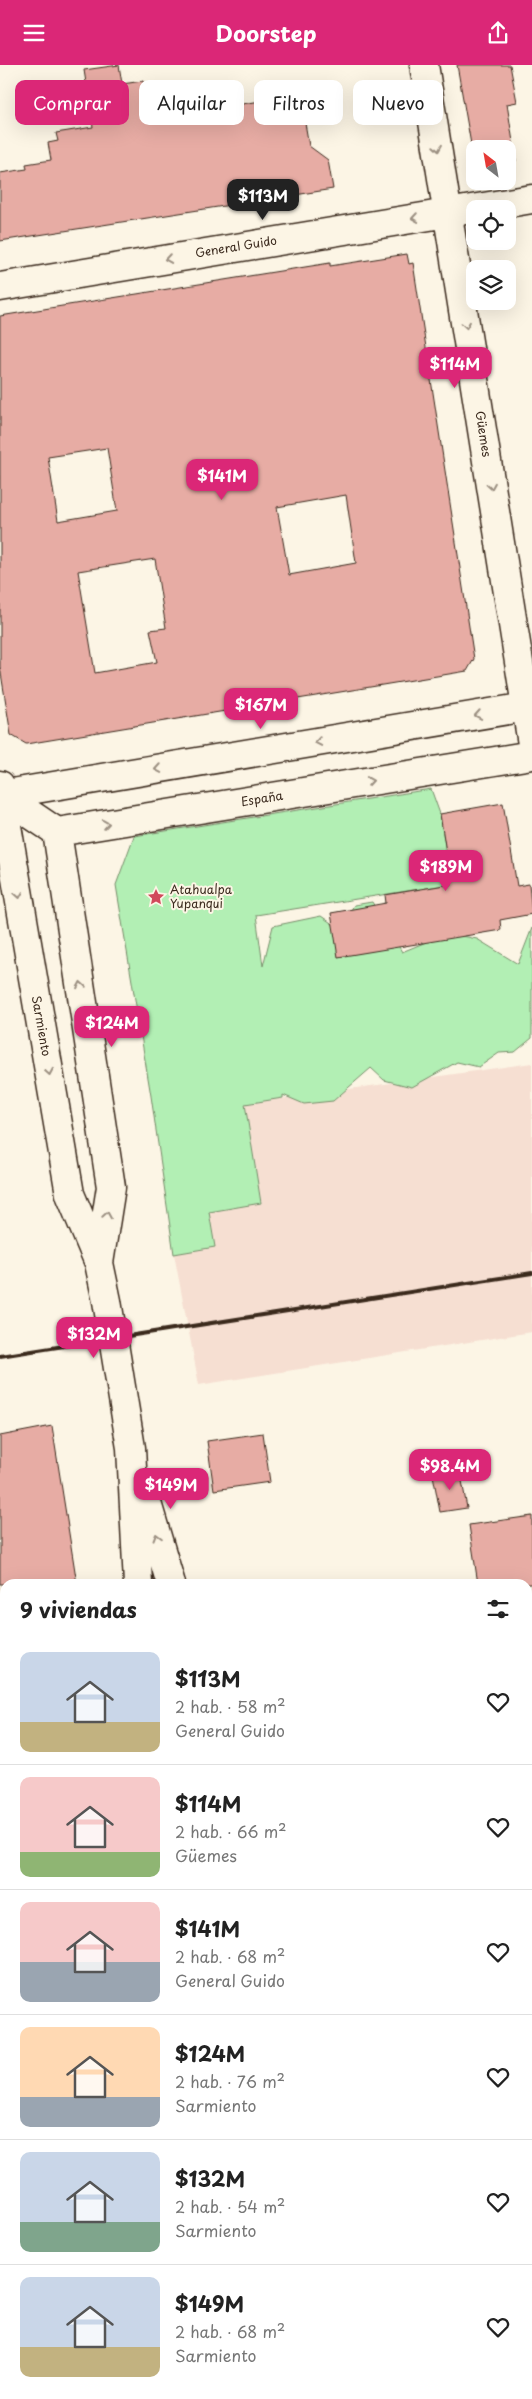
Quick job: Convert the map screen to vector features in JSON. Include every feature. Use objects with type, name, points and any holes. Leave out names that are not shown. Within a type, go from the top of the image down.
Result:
[{"type":"street","name":"Güemes","points":[[424,65],[529,706],[532,744]]},
{"type":"street","name":"General Guido","points":[[0,287],[532,199]]},
{"type":"street","points":[[1,792],[529,706]]},
{"type":"street","name":"España","points":[[57,832],[532,755]]},
{"type":"street","points":[[1,792],[57,832]]},
{"type":"street","name":"Sarmiento","points":[[1,792],[70,1194],[99,1263],[131,1448],[170,1579]]},
{"type":"street","name":"Sarmiento","points":[[57,832],[111,1187],[99,1263]]},
{"type":"street","name":"Sarmiento","points":[[131,1448],[138,1579]]},
{"type":"shaded area","points":[[532,1063],[532,1332],[199,1385],[174,1254],[215,1247],[208,1212],[261,1203],[245,1104]]},
{"type":"green space","points":[[431,789],[440,814],[451,884],[256,915],[263,966],[273,926],[321,916],[340,929],[354,905],[372,902],[402,952],[448,933],[477,939],[518,964],[532,928],[532,1038],[515,1052],[499,1053],[479,1067],[457,1062],[412,1087],[384,1080],[371,1068],[333,1101],[304,1104],[283,1095],[283,1098],[245,1104],[261,1203],[209,1212],[215,1247],[174,1254],[151,1096],[116,885],[134,836]]},
{"type":"building","points":[[119,65],[121,80],[86,80],[84,70]]},
{"type":"building","points":[[457,65],[510,65],[517,102],[507,104],[513,140],[470,140]]},
{"type":"building","points":[[139,82],[139,125],[244,125],[244,104],[254,102],[254,125],[305,125],[309,146],[328,160],[333,189],[0,241],[0,173],[27,169],[26,164],[51,160],[48,143],[58,141],[56,133],[93,127],[93,125],[129,125],[129,83]]},
{"type":"building","points":[[407,254],[409,264],[413,263],[474,659],[467,671],[26,744],[11,735],[0,667],[0,316],[330,263],[330,266]],"holes":[[[107,448],[117,511],[58,521],[48,457]],[[346,495],[356,563],[289,575],[277,507]],[[155,559],[166,628],[150,630],[157,662],[95,673],[78,571]]]},
{"type":"building","points":[[503,803],[517,886],[529,884],[532,914],[500,920],[501,930],[338,957],[331,913],[386,903],[385,895],[451,884],[440,814]]},
{"type":"building","points":[[52,1426],[76,1579],[0,1579],[0,1436]]},
{"type":"building","points":[[263,1433],[270,1482],[214,1490],[207,1441]]},
{"type":"building","points":[[460,1470],[467,1508],[440,1512],[433,1475]]},
{"type":"building","points":[[532,1516],[532,1579],[477,1579],[469,1525]]},
{"type":"railway","points":[[0,1356],[532,1273]]},
{"type":"place","name":"Atahualpa Yupanqui","points":[[156,897]]}]
